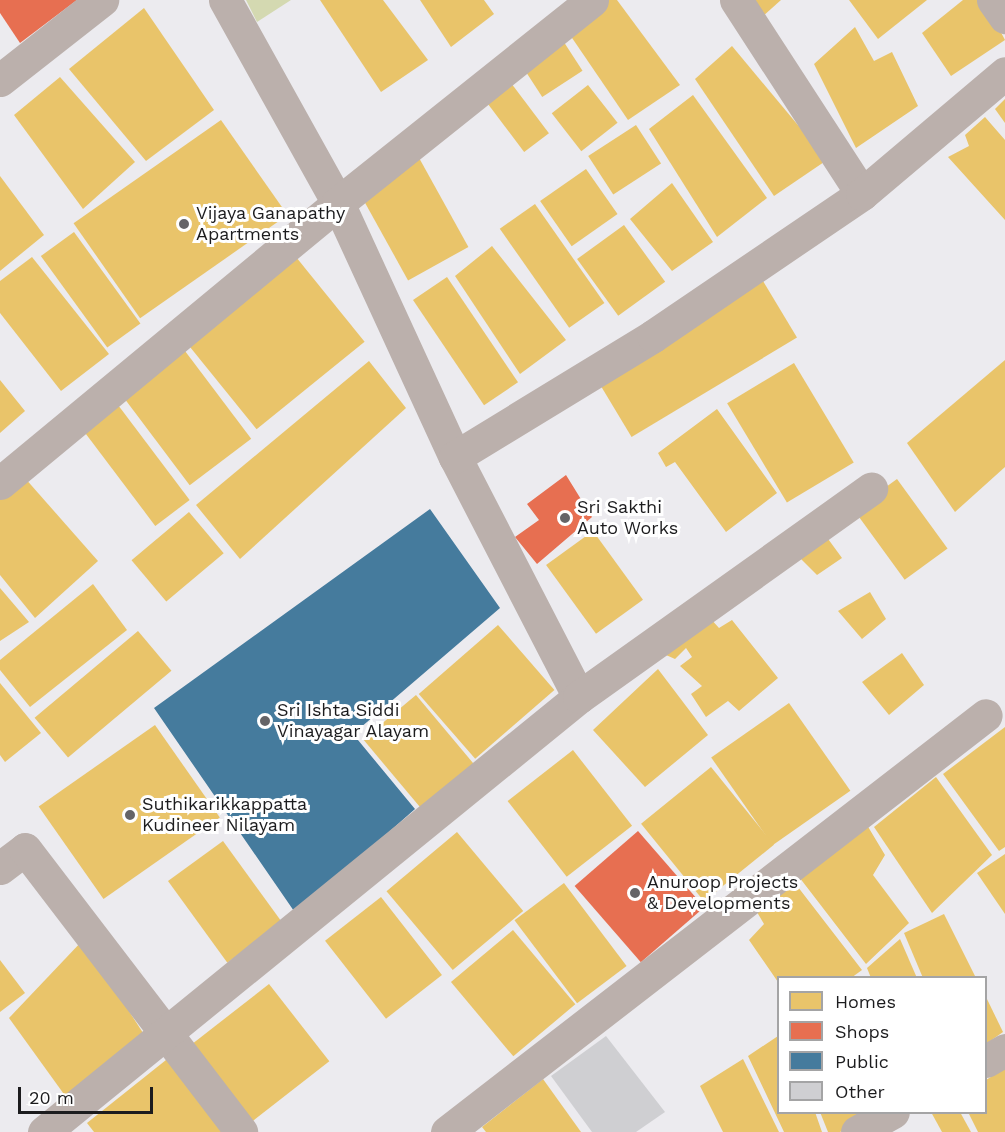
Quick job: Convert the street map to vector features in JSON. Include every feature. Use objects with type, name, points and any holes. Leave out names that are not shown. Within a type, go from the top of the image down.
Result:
[{"type":"street","points":[[0,80],[102,0]]},
{"type":"street","points":[[225,0],[338,203],[455,457],[579,697]]},
{"type":"street","points":[[0,483],[338,203],[592,0]]},
{"type":"street","points":[[736,0],[862,194]]},
{"type":"street","points":[[993,0],[1005,17]]},
{"type":"street","points":[[455,457],[653,336],[862,194],[1005,73]]},
{"type":"street","points":[[44,1132],[579,697],[871,489]]},
{"type":"street","points":[[447,1132],[986,715]]},
{"type":"street","points":[[0,868],[25,849],[241,1132]]},
{"type":"street","points":[[987,1060],[1005,1050]]},
{"type":"green space","points":[[246,0],[291,0],[257,22]]},
{"type":"building: Homes","points":[[320,0],[383,0],[428,60],[381,92]]},
{"type":"building: Homes","points":[[420,0],[484,0],[494,14],[451,47]]},
{"type":"building: Homes","points":[[604,0],[617,0],[680,85],[628,120],[568,32]]},
{"type":"building: Homes","points":[[751,0],[781,0],[762,17]]},
{"type":"building: Homes","points":[[849,0],[927,0],[878,39]]},
{"type":"building: Homes","points":[[963,0],[984,0],[1005,40],[951,76],[922,33]]},
{"type":"building: Homes","points":[[144,8],[214,110],[146,161],[69,69]]},
{"type":"building: Homes","points":[[855,27],[874,61],[892,52],[918,106],[856,148],[814,64]]},
{"type":"building: Homes","points":[[558,33],[583,71],[542,97],[518,59]]},
{"type":"building: Homes","points":[[732,46],[827,160],[774,196],[695,79]]},
{"type":"building: Homes","points":[[60,77],[135,162],[83,209],[14,115]]},
{"type":"building: Homes","points":[[508,79],[549,133],[524,152],[483,98]]},
{"type":"building: Homes","points":[[588,85],[618,123],[581,151],[552,113]]},
{"type":"building: Homes","points":[[693,95],[767,198],[717,237],[649,129]]},
{"type":"building: Homes","points":[[1005,99],[1005,123],[995,109]]},
{"type":"building: Homes","points":[[985,117],[1005,140],[1005,220],[948,157],[969,146],[965,135]]},
{"type":"building: Homes","name":"Vijaya Ganapathy Apartments","points":[[221,120],[288,215],[140,318],[74,223]]},
{"type":"building: Homes","points":[[636,125],[661,164],[613,195],[588,156]]},
{"type":"building: Homes","points":[[418,156],[468,247],[408,280],[358,189]]},
{"type":"building: Homes","points":[[586,169],[618,214],[572,246],[540,201]]},
{"type":"building: Homes","points":[[0,176],[44,235],[0,271]]},
{"type":"building: Homes","points":[[672,183],[713,242],[672,271],[630,219]]},
{"type":"building: Homes","points":[[535,204],[604,303],[569,328],[500,229]]},
{"type":"building: Homes","points":[[624,225],[665,282],[618,316],[577,259]]},
{"type":"building: Homes","points":[[74,232],[140,323],[107,348],[41,256]]},
{"type":"building: Homes","points":[[492,246],[566,340],[520,374],[455,276]]},
{"type":"building: Homes","points":[[32,257],[109,354],[61,391],[0,313],[0,281]]},
{"type":"building: Homes","points":[[296,257],[365,342],[257,429],[188,344]]},
{"type":"building: Homes","points":[[447,277],[518,382],[484,405],[413,300]]},
{"type":"building: Homes","points":[[763,281],[797,338],[632,437],[598,380]]},
{"type":"building: Homes","points":[[185,351],[251,439],[190,485],[124,397]]},
{"type":"building: Homes","points":[[1005,360],[1005,467],[955,512],[907,443]]},
{"type":"building: Homes","points":[[369,361],[406,408],[240,559],[196,505]]},
{"type":"building: Homes","points":[[794,363],[854,462],[787,503],[727,403]]},
{"type":"building: Homes","points":[[0,380],[25,411],[0,433]]},
{"type":"building: Homes","points":[[115,401],[190,500],[155,526],[81,427]]},
{"type":"building: Homes","points":[[717,409],[777,493],[726,532],[675,462],[666,467],[658,453]]},
{"type":"building: Homes","points":[[24,477],[98,561],[35,618],[0,575],[0,496]]},
{"type":"building: Homes","points":[[897,479],[948,549],[905,580],[854,510]]},
{"type":"building: Homes","points":[[189,512],[224,553],[166,602],[132,560]]},
{"type":"building: Homes","points":[[593,531],[643,600],[596,634],[546,565]]},
{"type":"building: Homes","points":[[823,532],[842,558],[817,575],[796,554]]},
{"type":"building: Homes","points":[[93,584],[127,630],[30,707],[0,670],[0,660]]},
{"type":"building: Homes","points":[[0,588],[29,622],[0,641]]},
{"type":"building: Homes","points":[[870,592],[886,619],[862,639],[838,611]]},
{"type":"building: Homes","points":[[710,618],[719,628],[732,620],[778,678],[739,711],[728,701],[706,717],[691,694],[702,686],[680,666],[692,657],[686,648],[675,659],[666,655]]},
{"type":"building: Homes","points":[[498,625],[554,690],[475,759],[419,694]]},
{"type":"building: Homes","points":[[138,631],[171,671],[68,758],[35,718]]},
{"type":"building: Homes","points":[[902,653],[924,685],[889,715],[862,682]]},
{"type":"building: Homes","points":[[658,669],[708,735],[645,787],[593,730]]},
{"type":"building: Homes","points":[[0,683],[41,733],[5,762],[0,755]]},
{"type":"building: Homes","points":[[416,695],[474,764],[421,808],[363,739]]},
{"type":"building: Homes","points":[[789,703],[850,791],[773,845],[711,757]]},
{"type":"building: Homes","name":"Suthikarikkappatta Kudineer Nilayam","points":[[155,725],[220,818],[103,899],[39,806]]},
{"type":"building: Homes","points":[[1005,727],[1005,847],[999,851],[943,774]]},
{"type":"building: Homes","points":[[573,750],[632,826],[567,877],[508,801]]},
{"type":"building: Homes","points":[[711,767],[774,845],[704,901],[641,824]]},
{"type":"building: Homes","points":[[936,777],[992,855],[932,913],[874,827]]},
{"type":"building: Homes","points":[[864,820],[885,855],[873,875],[909,923],[866,964],[796,873]]},
{"type":"building: Homes","points":[[457,832],[523,911],[453,970],[387,891]]},
{"type":"building: Homes","points":[[223,841],[282,923],[227,963],[168,881]]},
{"type":"building: Homes","points":[[1005,854],[1005,914],[977,873]]},
{"type":"building: Homes","points":[[791,878],[862,970],[854,976],[777,976],[777,981],[749,940],[764,924],[754,907]]},
{"type":"building: Homes","points":[[564,883],[627,966],[577,1003],[514,920]]},
{"type":"building: Homes","points":[[381,897],[442,975],[386,1019],[325,941]]},
{"type":"building: Homes","points":[[944,914],[975,976],[922,976],[904,933]]},
{"type":"building: Homes","points":[[513,930],[575,1004],[513,1056],[451,982]]},
{"type":"building: Homes","points":[[900,939],[916,976],[870,976],[867,968]]},
{"type":"building: Homes","points":[[83,940],[145,1036],[66,1097],[9,1018]]},
{"type":"building: Homes","points":[[0,960],[25,993],[0,1012]]},
{"type":"building: Homes","points":[[269,984],[329,1061],[251,1123],[190,1046]]},
{"type":"building: Homes","points":[[987,999],[1003,1032],[987,1043]]},
{"type":"building: Homes","points":[[777,1037],[777,1114],[816,1114],[822,1132],[784,1132],[748,1056]]},
{"type":"building: Homes","points":[[171,1056],[226,1132],[94,1132],[87,1123]]},
{"type":"building: Homes","points":[[743,1059],[779,1132],[723,1132],[700,1086]]},
{"type":"building: Homes","points":[[1005,1068],[1005,1132],[978,1132],[969,1114],[987,1114],[987,1079]]},
{"type":"building: Homes","points":[[543,1079],[581,1132],[486,1132],[482,1127]]},
{"type":"building: Homes","points":[[821,1114],[868,1114],[869,1116],[840,1132],[828,1132]]},
{"type":"building: Homes","points":[[932,1114],[961,1114],[971,1132],[942,1132]]},
{"type":"building: Shops","points":[[0,0],[77,0],[20,43],[0,13]]},
{"type":"building: Shops","name":"Sri Sakthi Auto Works","points":[[566,475],[592,517],[537,564],[515,537],[539,520],[527,504]]},
{"type":"building: Shops","name":"Anuroop Projects & Developments","points":[[638,831],[704,907],[641,962],[575,886]]},
{"type":"building: Public","name":"Sri Ishta Siddi Vinayagar Alayam","points":[[430,509],[500,608],[353,734],[415,809],[296,914],[154,708]]},
{"type":"building: Other","points":[[606,1036],[665,1112],[636,1132],[592,1132],[551,1076]]},
{"type":"place","name":"Vijaya Ganapathy Apartments","points":[[184,224]]},
{"type":"place","name":"Sri Sakthi Auto Works","points":[[565,518]]},
{"type":"place","name":"Sri Ishta Siddi Vinayagar Alayam","points":[[265,721]]},
{"type":"place","name":"Suthikarikkappatta Kudineer Nilayam","points":[[130,815]]},
{"type":"place","name":"Anuroop Projects & Developments","points":[[635,893]]}]
